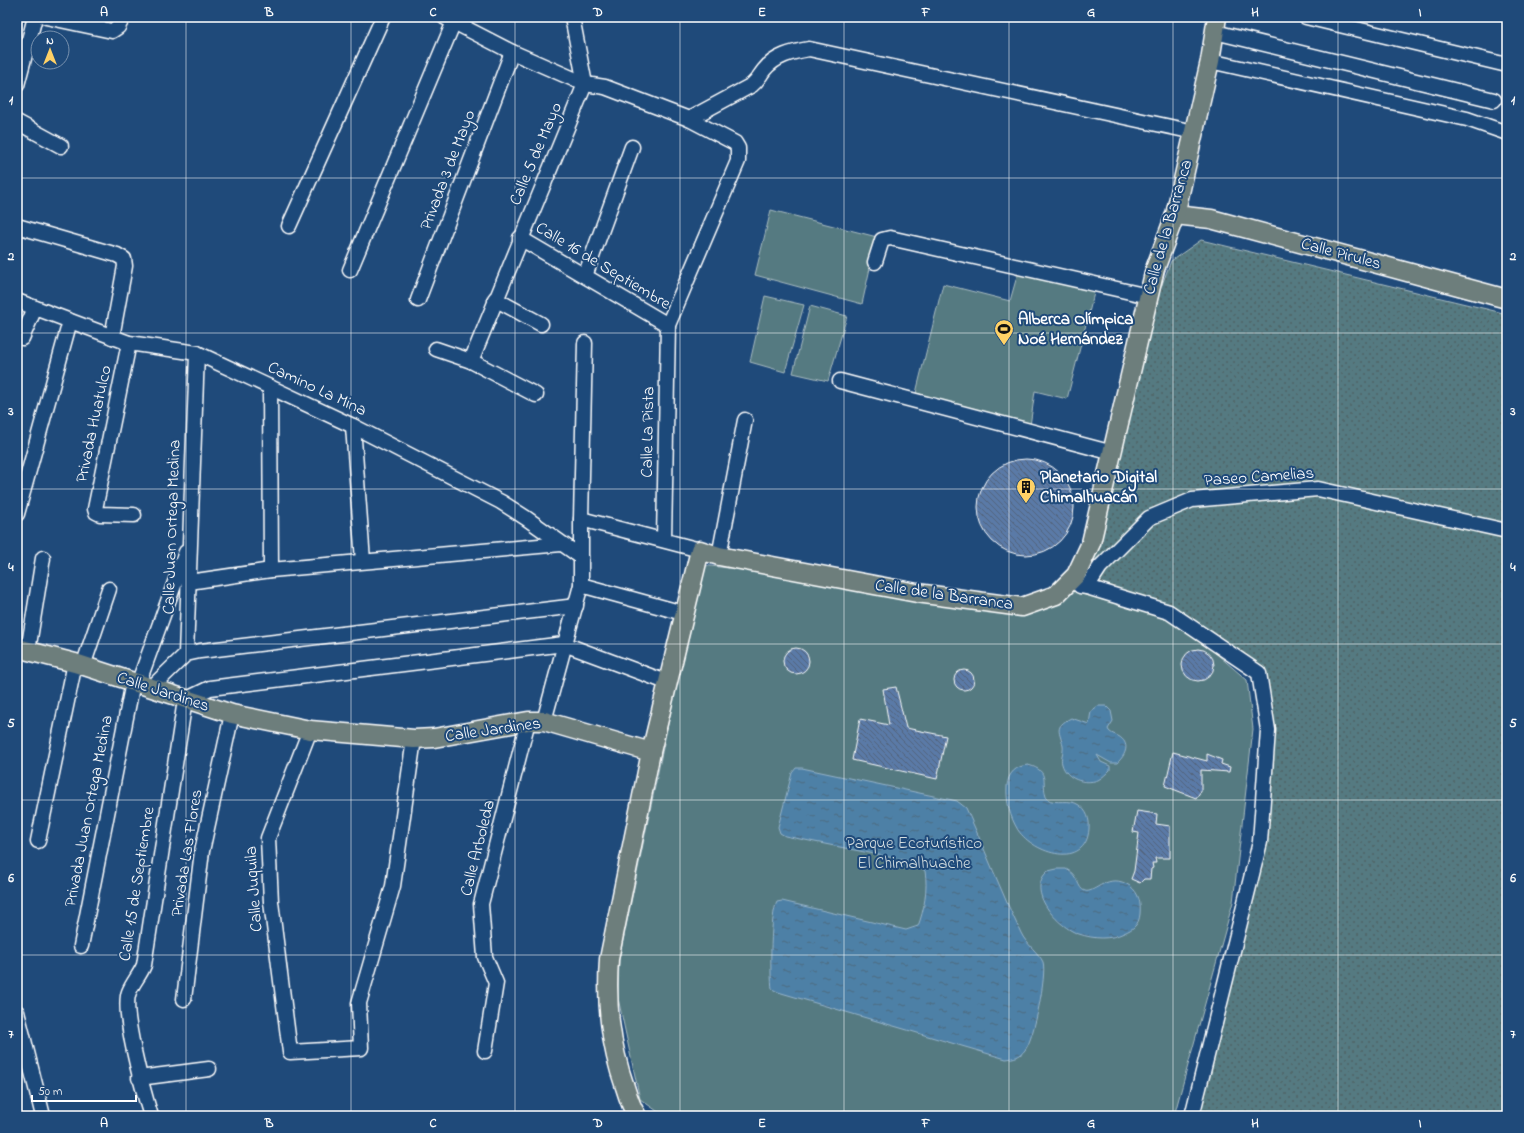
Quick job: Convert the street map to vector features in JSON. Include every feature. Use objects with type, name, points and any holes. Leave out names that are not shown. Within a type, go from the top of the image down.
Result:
[{"type":"main road","name":"Calle de la Barranca","points":[[700,550],[719,556],[917,593],[1022,607],[1056,595],[1076,575],[1091,543],[1148,296],[1155,269],[1175,215],[1210,62],[1216,25]]},
{"type":"main road","name":"Calle Pirules","points":[[1175,215],[1212,219],[1507,299]]},
{"type":"main road","points":[[637,1116],[631,1106],[616,1063],[606,994],[612,941],[651,752],[669,683],[683,613],[700,550]]},
{"type":"main road","name":"Calle Jardines","points":[[22,650],[79,665],[232,714],[310,730],[414,739],[434,738],[536,721],[651,752]]},
{"type":"street","points":[[17,85],[35,17]]},
{"type":"street","points":[[46,17],[104,31],[112,31],[118,27],[123,17]]},
{"type":"street","points":[[289,226],[383,17]]},
{"type":"street","points":[[572,17],[584,84]]},
{"type":"street","points":[[1306,17],[1507,65]]},
{"type":"street","points":[[350,270],[448,20],[512,52],[584,84],[605,86],[689,119],[735,143],[738,148],[738,161],[668,325]]},
{"type":"street","points":[[1216,25],[1494,100]]},
{"type":"street","points":[[689,119],[752,85],[759,79],[764,70],[780,57],[808,49],[1194,132]]},
{"type":"street","name":"Privada 3 de Mayo","points":[[418,300],[512,52]]},
{"type":"street","points":[[1210,62],[1467,119],[1507,134]]},
{"type":"street","name":"Calle 5 de Mayo","points":[[471,361],[584,84]]},
{"type":"street","points":[[17,122],[61,146]]},
{"type":"street","points":[[585,276],[632,147]]},
{"type":"street","points":[[17,226],[117,255],[124,259],[125,266],[112,337]]},
{"type":"street","name":"Calle 16 de Septiembre","points":[[520,238],[668,325]]},
{"type":"street","points":[[875,262],[882,240],[890,238],[1148,296]]},
{"type":"street","points":[[495,299],[541,324]]},
{"type":"street","name":"Camino La Mina","points":[[17,301],[129,343],[197,353],[354,426],[501,502],[581,557]]},
{"type":"street","points":[[22,338],[35,308]]},
{"type":"street","points":[[17,514],[70,321]]},
{"type":"street","name":"Calle La Pista","points":[[664,540],[668,325]]},
{"type":"street","name":"Privada Huatulco","points":[[129,343],[95,504],[96,512],[104,515],[134,515]]},
{"type":"street","name":"Calle Arboleda","points":[[486,1051],[496,984],[485,957],[481,904],[536,721],[564,644],[581,585],[584,343]]},
{"type":"street","points":[[436,349],[471,361],[536,395]]},
{"type":"street","name":"Calle Juan Ortega Medina","points":[[186,654],[197,353]]},
{"type":"street","points":[[840,381],[1113,453]]},
{"type":"street","points":[[270,387],[271,570]]},
{"type":"street","points":[[719,556],[745,420]]},
{"type":"street","points":[[354,426],[363,561]]},
{"type":"street","name":"Paseo Camelias","points":[[1087,587],[1100,567],[1149,518],[1192,500],[1318,489],[1507,532]]},
{"type":"street","points":[[581,520],[700,550]]},
{"type":"street","points":[[188,582],[271,570],[561,544]]},
{"type":"street","name":"Privada Juan Ortega Medina","points":[[81,946],[140,685],[178,573],[189,546]]},
{"type":"street","points":[[22,650],[43,558]]},
{"type":"street","points":[[1068,583],[1087,587],[1168,612],[1259,673],[1268,730],[1260,842],[1192,1116]]},
{"type":"street","points":[[581,585],[683,613]]},
{"type":"street","points":[[38,841],[79,665],[109,589]]},
{"type":"street","points":[[140,685],[186,654],[200,651],[576,606]]},
{"type":"street","points":[[185,700],[210,688],[564,644],[669,683]]},
{"type":"street","name":"Calle 15 de Septiembre","points":[[151,1116],[140,1078],[127,1005],[129,992],[144,965],[185,700]]},
{"type":"street","name":"Privada Las Flores","points":[[184,999],[202,851],[232,714]]},
{"type":"street","name":"Calle Juquila","points":[[310,730],[268,838],[271,902],[290,1052],[361,1048],[359,1003],[393,886],[414,739]]},
{"type":"street","points":[[17,1012],[43,1116]]},
{"type":"street","points":[[140,1078],[209,1069]]},
{"type":"green space","points":[[771,210],[877,237],[862,304],[755,275]]},
{"type":"green space","points":[[1201,240],[1507,314],[1507,1116],[1192,1116],[1260,842],[1268,730],[1259,673],[1087,587],[1153,308],[1171,261]]},
{"type":"green space","name":"Alberca Olímpica Noé Hernández","points":[[1019,269],[1095,289],[1067,399],[1035,391],[1030,426],[916,393],[943,284],[1010,301]]},
{"type":"green space","points":[[765,296],[804,305],[785,372],[750,362]]},
{"type":"green space","points":[[810,306],[847,316],[828,381],[793,373]]},
{"type":"green space","name":"Parque Ecoturístico El Chimalhuache","points":[[701,565],[1039,602],[1069,586],[1170,614],[1247,680],[1253,729],[1233,902],[1174,1116],[664,1116],[640,1099],[618,998],[619,960]]},
{"type":"water","points":[[1098,706],[1106,706],[1111,711],[1113,721],[1108,729],[1111,733],[1118,736],[1125,742],[1125,753],[1117,763],[1111,763],[1097,755],[1101,762],[1110,766],[1110,770],[1098,780],[1087,782],[1076,780],[1067,774],[1062,764],[1061,760],[1063,746],[1059,730],[1065,721],[1071,718],[1089,724],[1091,711]]},
{"type":"water","points":[[1028,765],[1043,774],[1047,799],[1051,801],[1075,803],[1082,807],[1086,813],[1089,822],[1089,829],[1086,842],[1079,850],[1069,854],[1058,854],[1047,851],[1035,846],[1018,830],[1008,804],[1007,786],[1009,777],[1013,771]]},
{"type":"water","points":[[796,768],[802,768],[957,801],[966,808],[1021,933],[1043,962],[1043,980],[1036,1021],[1029,1044],[1019,1056],[1006,1059],[772,989],[772,931],[777,902],[782,901],[906,930],[918,926],[924,906],[926,892],[925,871],[914,862],[785,836],[780,833],[778,827],[792,773]]},
{"type":"water","points":[[1066,869],[1076,878],[1080,888],[1085,891],[1089,891],[1103,884],[1115,881],[1122,882],[1130,886],[1136,892],[1140,902],[1140,914],[1137,924],[1130,930],[1119,935],[1102,938],[1079,934],[1062,924],[1047,908],[1042,898],[1040,888],[1042,879],[1048,871]]},
{"type":"building","name":"Planetario Digital Chimalhuacán","points":[[1026,459],[1044,463],[1060,473],[1070,489],[1074,507],[1070,525],[1060,541],[1044,551],[1026,555],[1008,551],[992,541],[982,525],[978,507],[982,489],[992,473],[1008,463]]},
{"type":"building","points":[[796,648],[805,652],[809,661],[805,670],[796,674],[787,670],[783,661],[787,652]]},
{"type":"building","points":[[1195,649],[1201,649],[1210,653],[1214,665],[1210,677],[1201,681],[1195,681],[1186,677],[1182,668],[1182,662],[1186,653]]},
{"type":"building","points":[[964,670],[971,673],[974,680],[971,687],[964,690],[957,687],[954,680],[957,673]]},
{"type":"building","points":[[896,687],[906,728],[946,736],[937,779],[852,760],[860,719],[889,725],[883,689]]},
{"type":"building","points":[[1173,752],[1207,761],[1207,754],[1222,760],[1221,764],[1230,767],[1229,772],[1201,770],[1201,791],[1196,798],[1165,786]]},
{"type":"building","points":[[1137,811],[1157,814],[1156,824],[1170,826],[1170,858],[1155,858],[1156,863],[1152,863],[1153,868],[1151,869],[1150,879],[1144,879],[1140,883],[1131,879],[1134,871],[1139,833],[1133,832]]},
{"type":"place","name":"Alberca Olímpica Noé Hernández","points":[[1004,346]]},
{"type":"place","name":"Planetario Digital Chimalhuacán","points":[[1026,504]]}]
